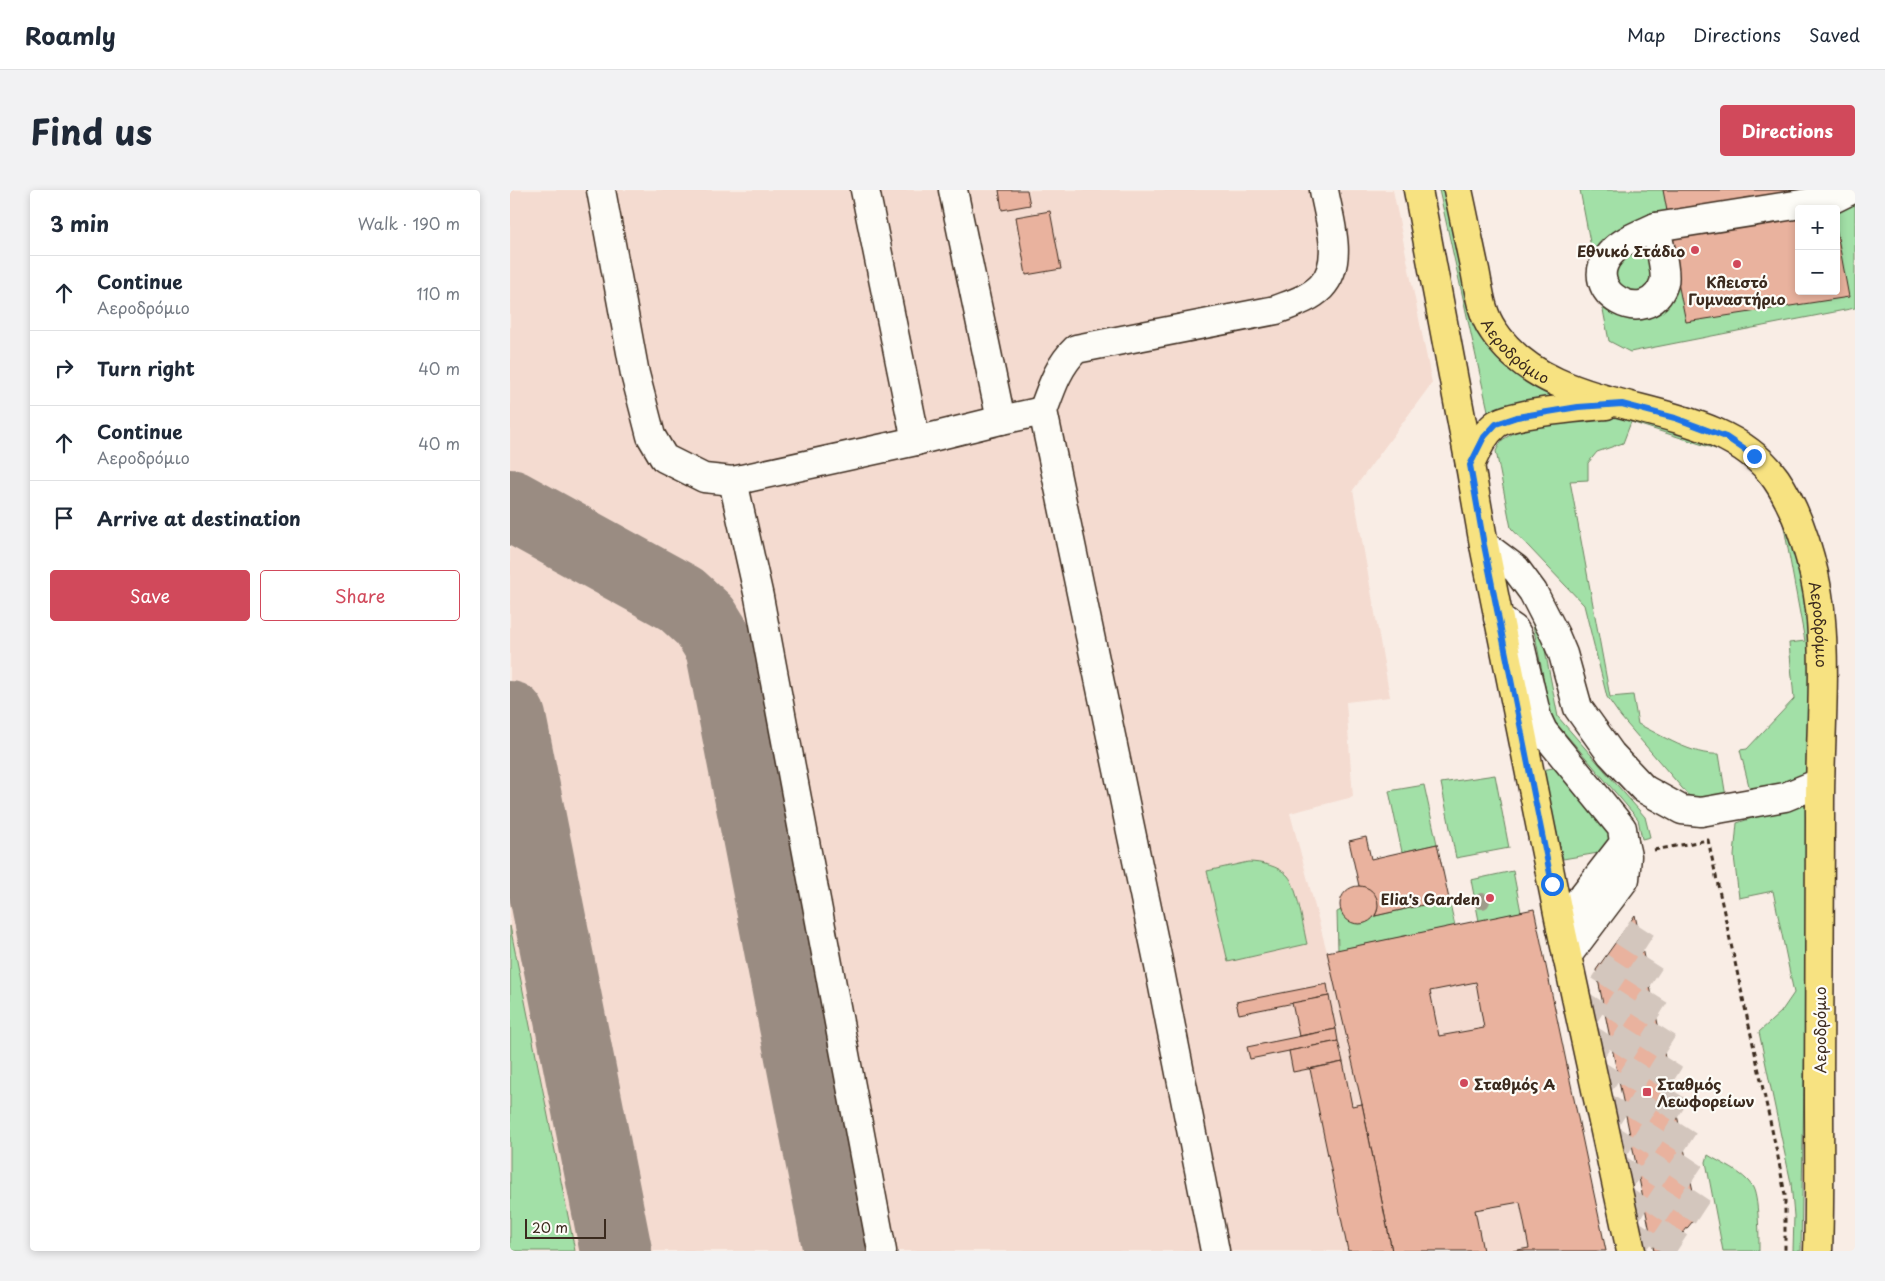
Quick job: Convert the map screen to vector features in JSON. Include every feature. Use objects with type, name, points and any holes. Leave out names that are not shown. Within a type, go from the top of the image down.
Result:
[{"type":"main road","points":[[1418,190],[1498,618],[1561,928],[1631,1251]]},
{"type":"main road","name":"Αεροδρόμιο","points":[[1458,190],[1482,304],[1492,329],[1511,352],[1543,376],[1581,392],[1675,418],[1726,437],[1754,456],[1775,478],[1797,519],[1814,574],[1820,608],[1823,668],[1820,783],[1818,1251]]},
{"type":"main road","points":[[1470,465],[1484,437],[1496,424],[1517,417],[1578,407],[1622,404]]},
{"type":"lane","points":[[601,190],[635,374],[652,436],[664,458],[704,478],[733,481],[1043,411]]},
{"type":"lane","points":[[865,190],[916,441]]},
{"type":"lane","points":[[953,190],[1001,420]]},
{"type":"lane","points":[[1215,1251],[1155,946],[1043,411],[1053,384],[1065,360],[1076,349],[1276,310],[1303,299],[1321,287],[1331,272],[1334,250],[1324,190]]},
{"type":"lane","points":[[1656,227],[1833,199],[1851,190]]},
{"type":"lane","points":[[733,481],[759,597],[882,1251]]},
{"type":"lane","points":[[1484,545],[1516,569],[1533,592],[1555,635],[1578,708],[1611,754],[1644,789],[1682,810],[1701,812],[1785,797],[1820,783]]},
{"type":"lane","points":[[1498,618],[1514,629],[1518,636],[1537,718],[1543,730],[1622,828],[1627,856],[1624,879],[1567,956]]},
{"type":"lane","points":[[1561,928],[1568,915],[1624,843]]},
{"type":"path","points":[[1708,840],[1780,1166],[1785,1195],[1785,1251]]},
{"type":"shaded area","points":[[510,190],[1393,190],[1432,383],[1353,490],[1390,697],[1346,702],[1353,797],[1290,813],[1327,952],[1534,909],[1606,1251],[510,1251]]},
{"type":"green space","points":[[1439,190],[1451,190],[1485,327],[1573,398],[1489,415]]},
{"type":"green space","name":"Εθνικό Στάδιο","points":[[1580,190],[1855,190],[1855,308],[1630,352],[1609,341]]},
{"type":"green space","points":[[1616,413],[1630,418],[1634,416],[1722,443],[1749,460],[1775,485],[1793,532],[1812,641],[1812,756],[1810,777],[1773,794],[1751,794],[1740,750],[1747,749],[1794,699],[1789,643],[1805,641],[1784,527],[1773,493],[1749,468],[1722,451],[1631,422],[1623,443],[1597,452],[1588,463],[1588,480],[1570,481],[1610,697],[1633,695],[1638,724],[1688,748],[1709,754],[1719,754],[1726,797],[1708,801],[1688,795],[1621,717],[1607,697],[1584,605],[1511,528],[1496,451],[1502,440],[1517,431]]},
{"type":"green space","points":[[1539,619],[1558,717],[1645,817],[1650,837],[1642,839],[1638,819],[1551,717],[1532,620]]},
{"type":"green space","points":[[1553,768],[1562,770],[1611,827],[1610,851],[1563,859],[1542,770]]},
{"type":"green space","points":[[1495,775],[1509,848],[1456,858],[1441,783]]},
{"type":"green space","points":[[1424,785],[1437,844],[1402,852],[1389,791]]},
{"type":"green space","points":[[1795,804],[1809,806],[1801,1251],[1793,1251],[1794,1216],[1791,1183],[1759,1032],[1781,1012],[1794,993],[1773,891],[1739,898],[1734,856],[1737,823]]},
{"type":"green space","points":[[1248,862],[1269,865],[1288,876],[1295,889],[1307,944],[1228,962],[1207,871]]},
{"type":"green space","name":"Elia's Garden","points":[[1513,871],[1521,912],[1479,921],[1471,880]]},
{"type":"green space","points":[[1449,899],[1455,926],[1338,950],[1337,912],[1341,910],[1347,919],[1361,923],[1371,920],[1375,916]]},
{"type":"green space","points":[[510,926],[575,1251],[510,1251]]},
{"type":"green space","points":[[1708,1155],[1738,1172],[1752,1186],[1757,1207],[1759,1251],[1723,1251],[1706,1162]]},
{"type":"building","points":[[999,190],[1027,190],[1030,205],[1002,210]]},
{"type":"building","points":[[1663,190],[1804,190],[1668,216]]},
{"type":"building","points":[[1050,211],[1061,269],[1026,275],[1016,217]]},
{"type":"building","name":"Κλειστό Γυμναστήριο","points":[[1795,215],[1795,295],[1840,295],[1840,249],[1849,297],[1686,322],[1669,238]]},
{"type":"building","points":[[1366,837],[1371,859],[1437,844],[1449,899],[1375,916],[1377,899],[1370,890],[1359,886],[1349,841]]},
{"type":"building","points":[[1359,886],[1372,892],[1378,905],[1372,918],[1359,924],[1346,918],[1340,905],[1346,892]]},
{"type":"building","name":"Σταθμός Α","points":[[1534,909],[1606,1251],[1512,1251],[1529,1248],[1520,1202],[1475,1210],[1483,1251],[1392,1251],[1362,1104],[1327,952]],"holes":[[[1476,982],[1484,1028],[1439,1036],[1430,991]]]},
{"type":"building","name":"Σταθμός Λεωφορείων","points":[[1635,915],[1698,1215],[1668,1251],[1654,1251],[1596,970]]},
{"type":"building","points":[[1327,984],[1329,996],[1239,1014],[1236,1002]]},
{"type":"building","points":[[1329,996],[1336,1029],[1299,1036],[1292,1003]]},
{"type":"building","points":[[1336,1029],[1338,1041],[1250,1059],[1247,1047]]},
{"type":"building","points":[[1338,1041],[1343,1062],[1293,1072],[1289,1051]]},
{"type":"building","points":[[1343,1062],[1352,1106],[1362,1104],[1392,1251],[1348,1251],[1310,1069]]},
{"type":"taxiway","points":[[510,505],[681,599],[705,621],[721,647],[839,1251]]},
{"type":"taxiway","points":[[510,717],[616,1251]]},
{"type":"tunnel","points":[[1581,1021],[1642,927]]},
{"type":"tunnel","points":[[1589,1055],[1650,961]]},
{"type":"tunnel","points":[[1596,1090],[1657,993]]},
{"type":"tunnel","points":[[1604,1123],[1664,1028]]},
{"type":"tunnel","points":[[1611,1155],[1670,1060]]},
{"type":"tunnel","points":[[1618,1185],[1677,1093]]},
{"type":"tunnel","points":[[1625,1217],[1684,1126]]},
{"type":"tunnel","points":[[1630,1249],[1691,1158]]},
{"type":"tunnel","points":[[1660,1251],[1698,1193]]},
{"type":"place","name":"Εθνικό Στάδιο","points":[[1695,250]]},
{"type":"place","name":"Κλειστό Γυμναστήριο","points":[[1737,264]]},
{"type":"place","name":"Elia's Garden","points":[[1490,898]]},
{"type":"place","name":"Σταθμός Α","points":[[1464,1083]]},
{"type":"place","name":"Σταθμός Λεωφορείων","points":[[1647,1092]]},
{"type":"route","points":[[1552,884],[1484,545],[1470,465],[1484,437],[1496,424],[1517,417],[1578,407],[1622,404],[1675,418],[1726,437],[1754,456]]}]
